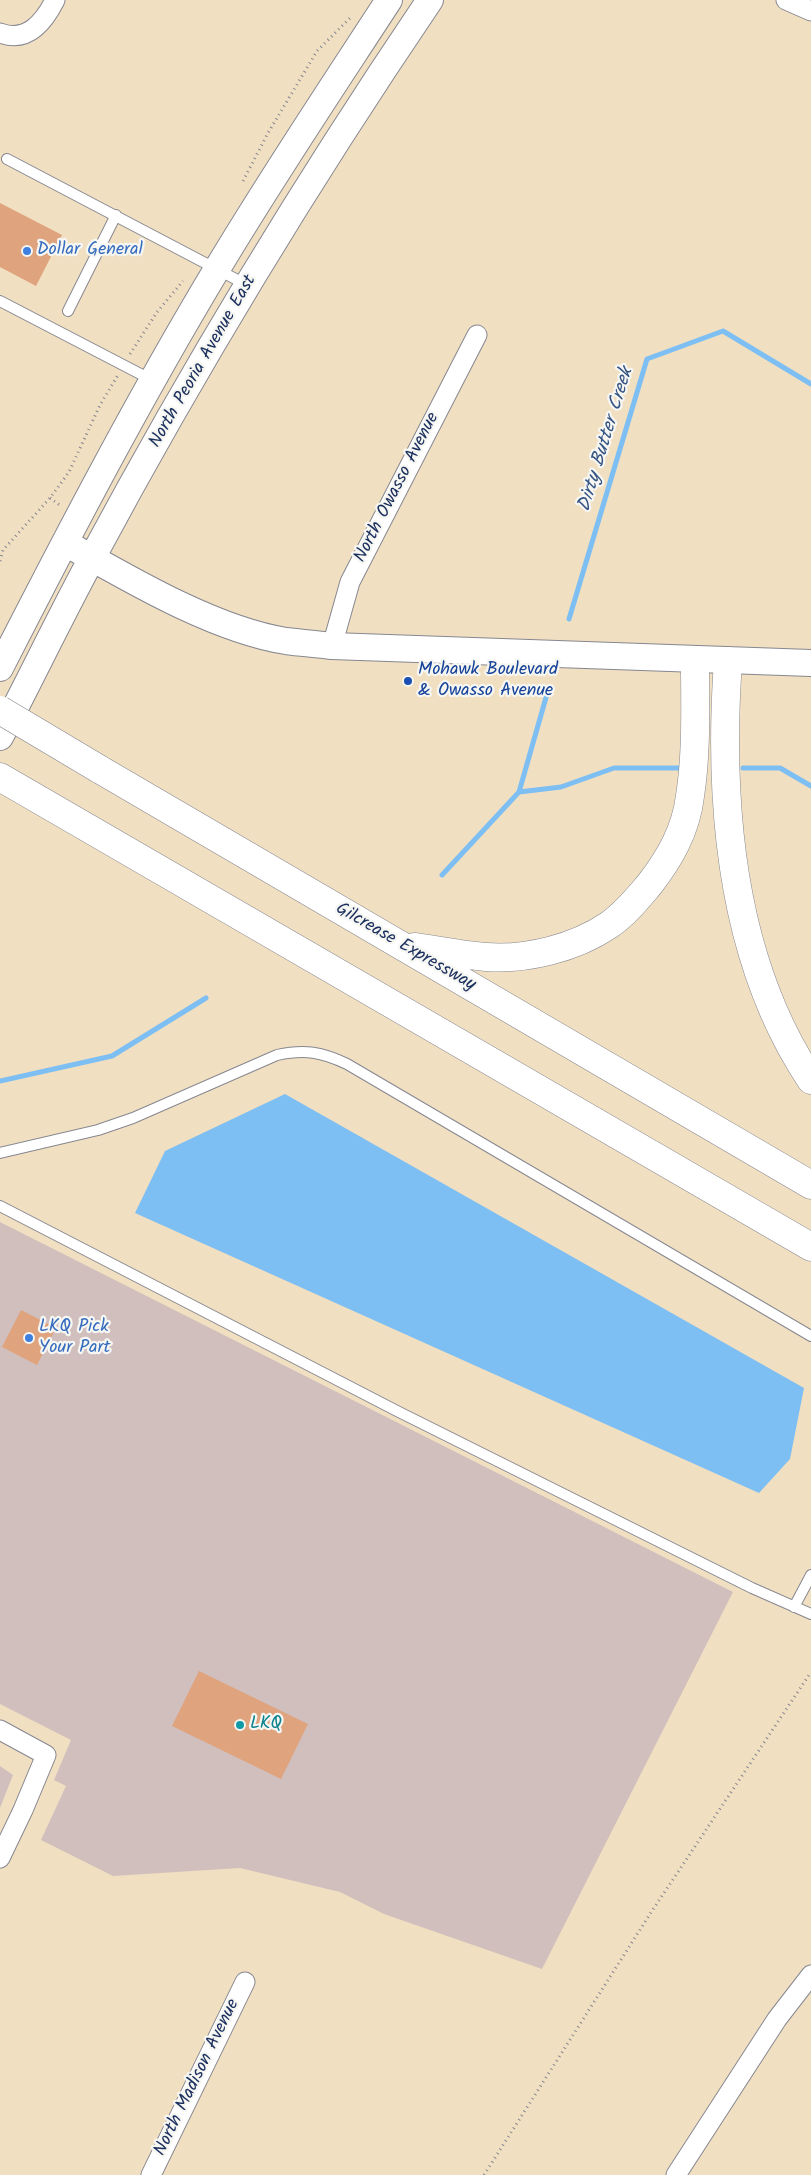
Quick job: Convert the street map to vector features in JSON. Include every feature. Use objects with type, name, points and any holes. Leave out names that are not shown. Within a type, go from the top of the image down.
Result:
[{"type":"highway","points":[[403,946],[488,957],[525,955],[554,950],[609,925],[632,905],[671,855],[683,828],[690,797],[694,750],[696,660]]},
{"type":"highway","points":[[728,661],[725,774],[728,818],[738,890],[751,949],[767,999],[797,1059],[811,1080]]},
{"type":"highway","name":"Gilcrease Expressway","points":[[0,710],[811,1185]]},
{"type":"highway","points":[[0,776],[811,1247]]},
{"type":"main road","name":"North Peoria Avenue East","points":[[0,668],[64,543],[153,380],[218,268],[296,142],[389,0]]},
{"type":"main road","name":"North Peoria Avenue East","points":[[0,737],[92,558],[201,364],[320,166],[430,0]]},
{"type":"main road","points":[[64,543],[179,604],[235,627],[284,641],[332,646],[811,663]]},
{"type":"street","points":[[0,33],[17,37],[25,34],[39,25],[55,0]]},
{"type":"street","points":[[786,0],[811,11]]},
{"type":"street","name":"North Owasso Avenue","points":[[332,646],[350,582],[477,334]]},
{"type":"street","points":[[0,1730],[46,1755],[0,1858]]},
{"type":"street","points":[[676,2175],[777,2019],[811,1975]]},
{"type":"street","name":"North Madison Avenue","points":[[151,2175],[245,1982]]},
{"type":"lane","points":[[7,158],[218,268],[248,286]]},
{"type":"lane","points":[[68,311],[116,215]]},
{"type":"lane","points":[[0,300],[153,380]]},
{"type":"lane","points":[[0,1153],[98,1130],[133,1118],[277,1055],[297,1051],[315,1052],[331,1056],[347,1064],[811,1336]]},
{"type":"lane","points":[[0,1206],[400,1412],[752,1588],[811,1614]]},
{"type":"lane","points":[[794,1607],[811,1575]]},
{"type":"path","points":[[242,184],[268,133],[317,51],[352,16]]},
{"type":"path","points":[[0,561],[4,550],[50,498],[69,472],[78,454]]},
{"type":"path","points":[[484,2175],[650,1914],[811,1672]]},
{"type":"shaded area","name":"LKQ","points":[[0,1222],[733,1592],[542,1969],[384,1914],[340,1892],[240,1868],[113,1876],[41,1840],[66,1786],[54,1780],[71,1740],[0,1704]]},
{"type":"shaded area","points":[[0,1766],[13,1775],[0,1808]]},
{"type":"water","points":[[285,1094],[804,1388],[790,1459],[759,1493],[135,1213],[165,1151]]},
{"type":"building","name":"Dollar General","points":[[0,203],[62,235],[36,286],[0,267]]},
{"type":"building","name":"LKQ Pick Your Part","points":[[21,1310],[56,1328],[37,1365],[2,1347]]},
{"type":"building","name":"LKQ","points":[[199,1671],[308,1724],[281,1779],[172,1726]]},
{"type":"waterway","name":"Dirty Butter Creek","points":[[569,619],[647,359],[723,331],[811,384]]},
{"type":"waterway","name":"Dirty Butter Creek","points":[[442,875],[519,792],[549,687]]},
{"type":"waterway","points":[[519,792],[561,787],[614,768],[683,768]]},
{"type":"waterway","points":[[743,768],[780,768],[811,786]]},
{"type":"waterway","name":"Dirty Butter Creek","points":[[0,1081],[112,1056],[206,998]]},
{"type":"place","name":"Dollar General","points":[[27,251]]},
{"type":"place","name":"Mohawk Boulevard & Owasso Avenue","points":[[408,681]]},
{"type":"place","name":"LKQ Pick Your Part","points":[[29,1338]]},
{"type":"place","name":"LKQ","points":[[240,1725]]}]
